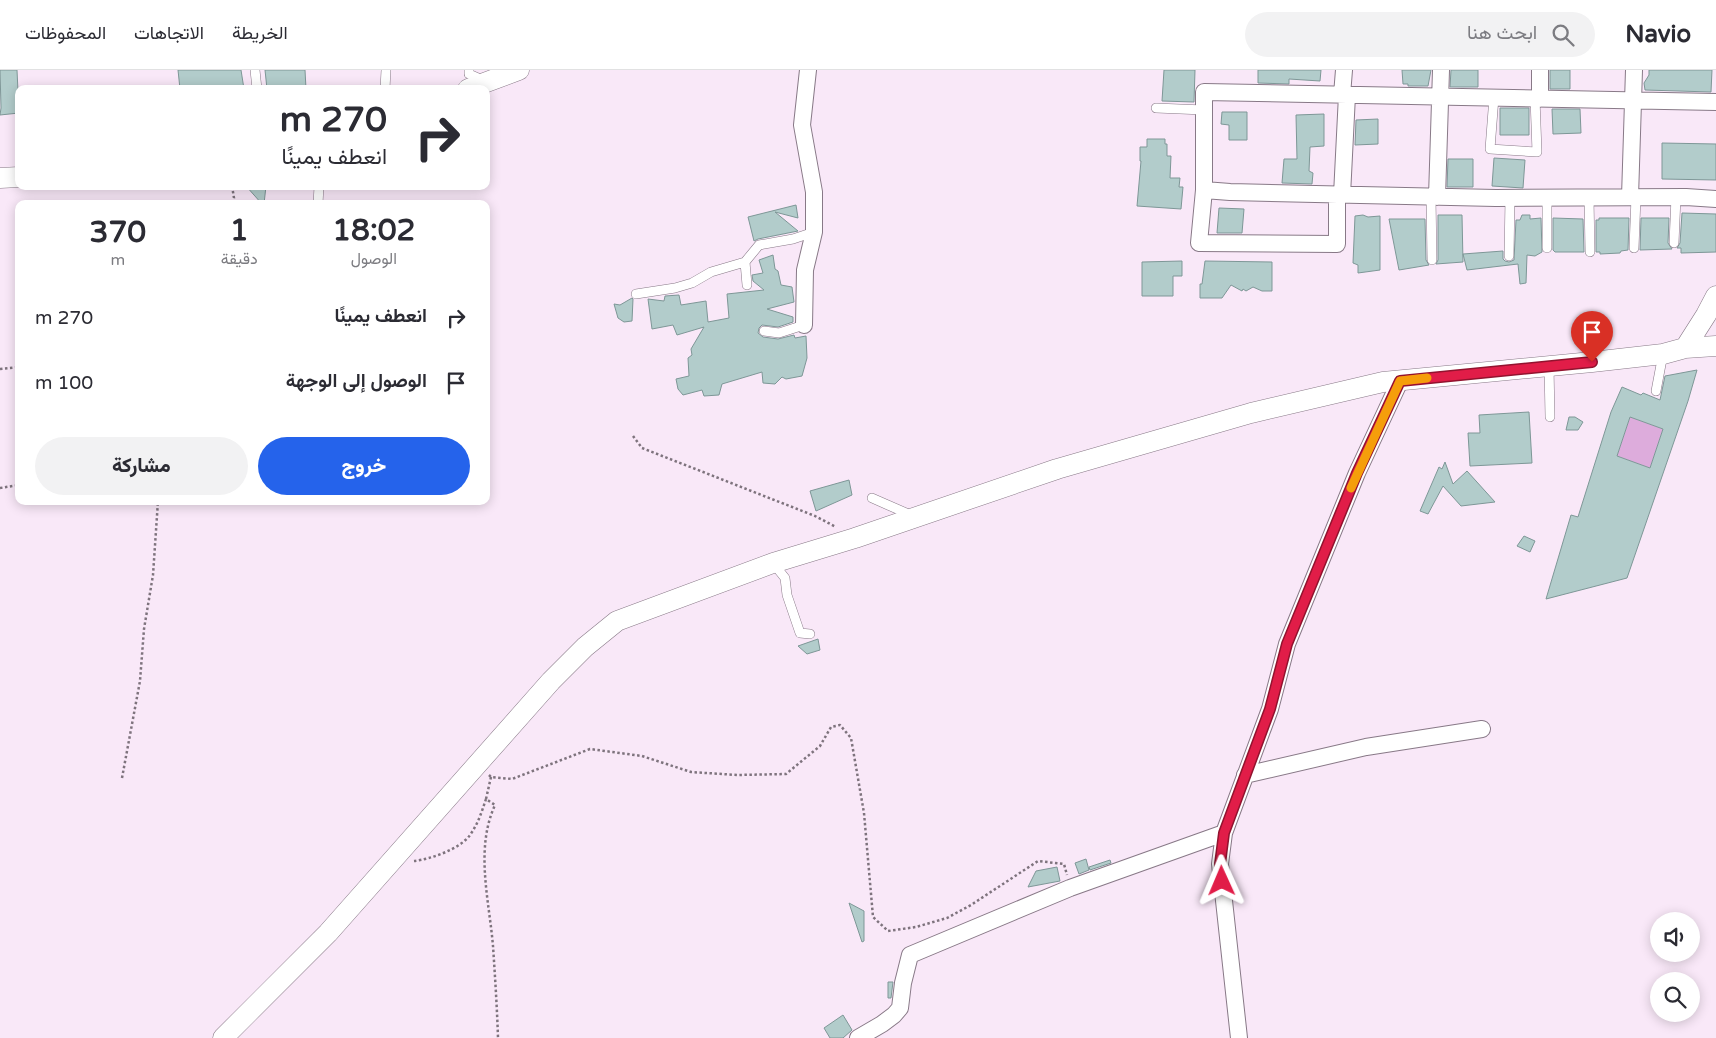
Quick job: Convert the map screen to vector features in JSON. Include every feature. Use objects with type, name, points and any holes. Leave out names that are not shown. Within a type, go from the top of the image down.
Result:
[{"type":"street","points":[[479,85],[519,70]]},
{"type":"street","points":[[804,325],[805,270],[814,232],[814,192],[802,125],[808,70]]},
{"type":"street","points":[[1344,70],[1344,95],[1337,244],[1199,243],[1204,190],[1204,92],[1344,95],[1440,96],[1716,102]]},
{"type":"street","points":[[1434,197],[1441,70]]},
{"type":"street","points":[[1538,99],[1540,70]]},
{"type":"street","points":[[1633,197],[1634,70]]},
{"type":"street","points":[[0,178],[15,177]]},
{"type":"street","points":[[1204,190],[1434,197],[1676,197],[1716,199]]},
{"type":"street","points":[[1685,348],[1716,296]]},
{"type":"street","points":[[223,1038],[328,933],[485,769],[551,681],[585,647],[616,621],[773,563],[1057,469],[1251,413],[1383,382],[1663,354],[1685,348],[1716,346]]},
{"type":"street","points":[[1239,1038],[1220,864],[1224,833],[1270,709],[1287,644],[1357,473],[1400,381]]},
{"type":"street","points":[[1246,775],[1366,747],[1482,729]]},
{"type":"street","points":[[858,1038],[882,1024],[900,1008],[903,982],[910,955],[1070,888],[1224,833]]},
{"type":"lane","points":[[255,70],[257,85]]},
{"type":"lane","points":[[385,85],[386,70]]},
{"type":"lane","points":[[469,70],[468,74],[487,82]]},
{"type":"lane","points":[[1494,98],[1490,149],[1537,152],[1538,99]]},
{"type":"lane","points":[[1156,108],[1204,110]]},
{"type":"lane","points":[[1432,260],[1434,197]]},
{"type":"lane","points":[[1633,197],[1634,248]]},
{"type":"lane","points":[[1674,243],[1676,197]]},
{"type":"lane","points":[[1509,256],[1510,198]]},
{"type":"lane","points":[[1547,198],[1548,248]]},
{"type":"lane","points":[[1589,198],[1590,252]]},
{"type":"lane","points":[[636,294],[675,288],[692,283],[711,272],[744,262],[759,245],[793,239],[814,232]]},
{"type":"lane","points":[[744,262],[747,286]]},
{"type":"lane","points":[[764,331],[779,333],[804,325]]},
{"type":"lane","points":[[1656,391],[1663,354]]},
{"type":"lane","points":[[1550,366],[1550,417]]},
{"type":"lane","points":[[872,498],[915,517]]},
{"type":"lane","points":[[773,563],[785,578],[788,595],[800,633],[810,634]]},
{"type":"path","points":[[0,368],[15,367]]},
{"type":"path","points":[[633,436],[642,448],[815,516]]},
{"type":"path","points":[[0,488],[15,486]]},
{"type":"path","points":[[122,778],[140,681],[144,629],[153,575],[158,505]]},
{"type":"path","points":[[410,863],[428,860],[446,852],[469,837],[480,819],[486,798],[485,769],[512,779],[590,750],[642,756],[691,772],[737,775],[786,774],[820,746],[832,727],[840,725],[851,738],[864,813],[873,917],[888,931],[916,927],[947,918],[971,905],[1038,861],[1064,864],[1070,888]]},
{"type":"path","points":[[486,798],[495,805],[488,821],[484,853],[493,945],[498,1038]]},
{"type":"shaded area","points":[[1630,417],[1663,429],[1650,468],[1617,456]]},
{"type":"building","points":[[0,70],[17,70],[15,113],[0,115]]},
{"type":"building","points":[[178,70],[241,70],[243,85],[180,85]]},
{"type":"building","points":[[265,70],[305,70],[306,85],[267,85]]},
{"type":"building","points":[[1164,70],[1195,70],[1194,102],[1162,101]]},
{"type":"building","points":[[1258,70],[1321,70],[1320,81],[1289,79],[1289,84],[1258,83]]},
{"type":"building","points":[[1402,70],[1431,70],[1428,86],[1408,86],[1408,84],[1403,84]]},
{"type":"building","points":[[1451,70],[1478,70],[1478,87],[1450,87]]},
{"type":"building","points":[[1550,70],[1570,70],[1570,89],[1550,89]]},
{"type":"building","points":[[1649,70],[1712,70],[1711,92],[1645,90],[1644,83],[1649,75]]},
{"type":"building","points":[[1500,108],[1529,108],[1529,135],[1500,135]]},
{"type":"building","points":[[1552,109],[1580,109],[1581,133],[1553,134]]},
{"type":"building","points":[[1222,112],[1247,112],[1247,140],[1229,140],[1229,125],[1221,124]]},
{"type":"building","points":[[1324,114],[1324,146],[1310,147],[1309,171],[1313,173],[1312,184],[1282,183],[1284,159],[1297,159],[1296,115]]},
{"type":"building","points":[[1378,119],[1378,144],[1355,145],[1356,120]]},
{"type":"building","points":[[1147,139],[1165,139],[1167,156],[1171,156],[1170,178],[1180,178],[1179,187],[1183,187],[1181,209],[1137,206],[1141,161],[1140,147],[1147,147]]},
{"type":"building","points":[[1662,143],[1716,144],[1716,180],[1662,179]]},
{"type":"building","points":[[1494,158],[1525,160],[1523,188],[1492,186]]},
{"type":"building","points":[[1448,159],[1473,159],[1473,187],[1447,187]]},
{"type":"building","points":[[250,190],[266,190],[264,200],[258,200]]},
{"type":"building","points":[[796,205],[798,218],[775,212],[798,231],[754,241],[748,217]]},
{"type":"building","points":[[1219,208],[1244,209],[1242,233],[1217,233]]},
{"type":"building","points":[[1682,213],[1716,214],[1716,252],[1681,253],[1681,248],[1677,248],[1680,243]]},
{"type":"building","points":[[1363,215],[1368,217],[1380,216],[1380,270],[1358,273],[1358,265],[1353,263],[1355,216]]},
{"type":"building","points":[[1438,215],[1462,215],[1463,262],[1436,264],[1438,260]]},
{"type":"building","points":[[1522,215],[1530,215],[1530,219],[1541,218],[1542,252],[1535,256],[1527,255],[1526,283],[1520,284],[1518,264],[1467,270],[1463,254],[1503,251],[1503,259],[1505,261],[1514,260],[1516,220],[1520,220]]},
{"type":"building","points":[[1553,218],[1583,219],[1584,252],[1555,252],[1553,250]]},
{"type":"building","points":[[1599,218],[1629,218],[1628,250],[1621,251],[1620,253],[1600,254],[1600,252],[1596,252],[1596,220],[1599,220]]},
{"type":"building","points":[[1641,218],[1669,218],[1668,243],[1672,249],[1640,250]]},
{"type":"building","points":[[1389,219],[1425,219],[1426,260],[1429,265],[1399,270]]},
{"type":"building","points":[[773,255],[775,269],[778,271],[781,285],[792,287],[794,302],[767,309],[793,317],[793,322],[778,327],[762,325],[758,333],[763,337],[778,339],[794,335],[795,338],[806,336],[807,358],[802,376],[786,379],[782,377],[775,384],[763,383],[762,372],[722,384],[719,395],[704,396],[702,390],[683,395],[678,389],[676,379],[689,376],[688,358],[692,355],[691,349],[704,327],[677,335],[673,325],[652,329],[648,299],[664,301],[665,296],[679,295],[681,305],[706,301],[708,322],[729,318],[727,294],[764,290],[753,281],[752,275],[763,273],[759,260]]},
{"type":"building","points":[[1182,261],[1182,276],[1173,276],[1173,296],[1142,296],[1142,262]]},
{"type":"building","points":[[1205,261],[1272,262],[1272,291],[1262,291],[1253,287],[1246,291],[1243,289],[1242,291],[1231,285],[1222,298],[1200,298],[1200,284],[1202,284]]},
{"type":"building","points":[[632,298],[632,321],[624,322],[618,318],[614,304],[620,305]]},
{"type":"building","points":[[1697,370],[1627,578],[1546,599],[1571,515],[1578,517],[1611,412],[1622,387],[1660,400],[1665,376]],"holes":[[[1630,417],[1663,429],[1650,468],[1617,456]]]},
{"type":"building","points":[[1529,412],[1532,463],[1470,466],[1468,433],[1480,433],[1479,415]]},
{"type":"building","points":[[1569,417],[1575,417],[1583,422],[1578,430],[1566,430]]},
{"type":"building","points":[[1445,462],[1453,484],[1467,471],[1495,502],[1461,506],[1443,486],[1428,514],[1420,511],[1439,467],[1442,469]]},
{"type":"building","points":[[849,480],[852,495],[816,511],[810,491]]},
{"type":"building","points":[[1524,536],[1535,541],[1530,552],[1517,546]]},
{"type":"building","points":[[818,639],[820,650],[807,654],[798,646]]},
{"type":"building","points":[[1086,859],[1089,870],[1079,874],[1075,863]]},
{"type":"building","points":[[1110,860],[1111,863],[1090,870],[1089,867]]},
{"type":"building","points":[[1057,867],[1060,881],[1028,887],[1036,871]]},
{"type":"building","points":[[849,903],[864,911],[864,941],[862,942]]},
{"type":"building","points":[[888,982],[893,982],[891,998],[888,998]]},
{"type":"building","points":[[843,1015],[852,1030],[843,1038],[830,1038],[824,1028]]},
{"type":"slow traffic","points":[[1351,488],[1400,381],[1427,378]]},
{"type":"route","points":[[1222,881],[1220,864],[1224,833],[1270,709],[1287,644],[1357,473],[1400,381],[1592,362]]}]
